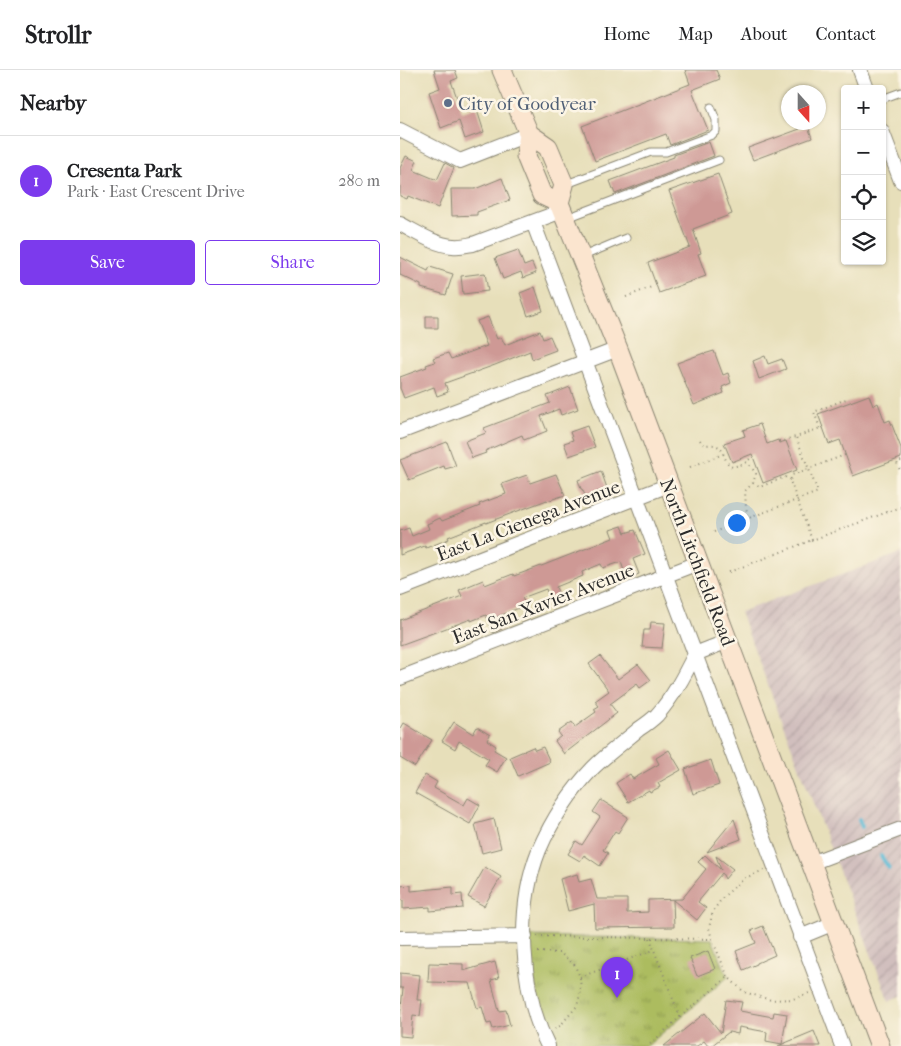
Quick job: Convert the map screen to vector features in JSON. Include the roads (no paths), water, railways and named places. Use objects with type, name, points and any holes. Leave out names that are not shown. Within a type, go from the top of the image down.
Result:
[{"type":"main road","points":[[502,70],[529,134]]},
{"type":"main road","name":"North Litchfield Road","points":[[529,134],[548,147],[562,205],[581,258],[618,349],[880,1046]]},
{"type":"street","points":[[860,70],[866,85]]},
{"type":"street","points":[[400,130],[460,161],[529,134]]},
{"type":"street","points":[[886,142],[901,181]]},
{"type":"street","points":[[400,224],[435,241],[452,246],[473,244],[533,222],[562,205]]},
{"type":"street","name":"North Litchfield Road","points":[[533,222],[842,1046]]},
{"type":"street","points":[[400,432],[618,349]]},
{"type":"street","name":"East La Cienega Avenue","points":[[400,589],[669,485]]},
{"type":"street","name":"East San Xavier Avenue","points":[[400,678],[698,563]]},
{"type":"street","points":[[545,1041],[533,1009],[525,963],[527,900],[539,851],[559,811],[574,790],[613,750],[656,716],[680,684],[695,654],[728,641]]},
{"type":"street","points":[[811,863],[901,829]]},
{"type":"street","points":[[800,936],[834,923]]},
{"type":"street","points":[[400,938],[525,936]]},
{"type":"lane","points":[[886,98],[901,92]]},
{"type":"lane","points":[[562,205],[651,152],[666,152],[712,135],[716,131],[716,120],[711,108]]},
{"type":"lane","points":[[562,205],[718,160]]},
{"type":"lane","points":[[581,258],[626,238]]},
{"type":"waterway","points":[[859,819],[862,827]]},
{"type":"waterway","points":[[881,856],[889,868]]},
{"type":"place","name":"City of Goodyear","points":[[448,103]]},
{"type":"place","name":"Cresenta Park","points":[[617,998]]}]
